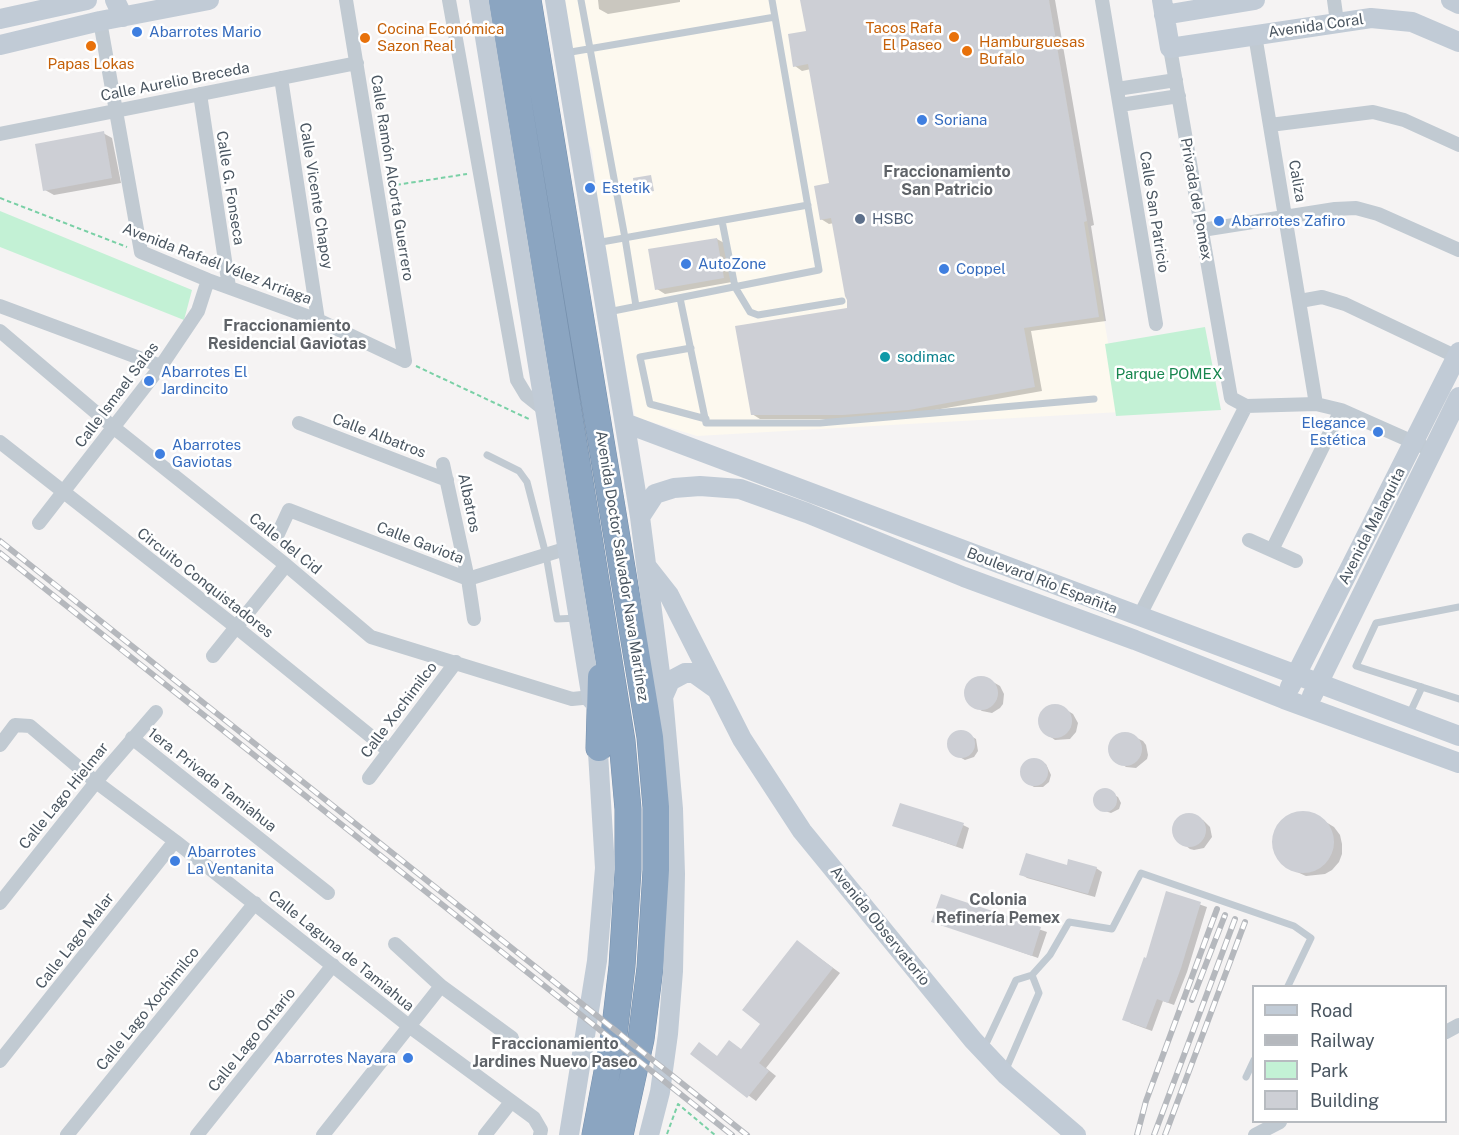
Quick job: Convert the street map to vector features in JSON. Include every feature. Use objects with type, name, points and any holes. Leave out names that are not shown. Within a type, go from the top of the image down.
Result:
[{"type":"highway","name":"Avenida Doctor Salvador Nava Martínez","points":[[528,0],[650,737],[656,807],[656,870],[650,969],[641,1039],[620,1135]]},
{"type":"highway","name":"Avenida Doctor Salvador Nava Martínez","points":[[484,2],[516,82],[591,617],[622,741],[628,808],[628,870],[622,966],[614,1035],[595,1135]]},
{"type":"highway","points":[[591,617],[598,748]]},
{"type":"highway","points":[[656,870],[670,783]]},
{"type":"main road","points":[[0,19],[88,0],[100,21]]},
{"type":"main road","points":[[0,45],[100,21],[119,8],[209,0]]},
{"type":"main road","name":"Avenida Doctor Salvador Nava Martínez","points":[[555,0],[640,517],[663,697],[675,874],[673,971],[660,1092],[649,1135]]},
{"type":"main road","points":[[1163,7],[1254,0]]},
{"type":"main road","points":[[1451,0],[1459,4]]},
{"type":"main road","name":"Avenida Doctor Salvador Nava Martínez","points":[[484,2],[568,548],[591,617],[592,697],[598,748],[605,868],[597,961],[569,1135]]},
{"type":"main road","name":"Privada de Pomex","points":[[1163,7],[1170,48]]},
{"type":"main road","name":"Avenida Coral","points":[[1170,48],[1371,18],[1412,22],[1459,42]]},
{"type":"main road","name":"Avenida Malaquita","points":[[1284,699],[1458,356]]},
{"type":"main road","name":"Avenida Malaquita","points":[[1307,707],[1459,397]]},
{"type":"main road","name":"Boulevard Río Españita","points":[[625,423],[1459,736]]},
{"type":"main road","name":"Boulevard Río Españita","points":[[640,517],[655,494],[674,488],[700,486],[740,489],[1284,699],[1459,762]]},
{"type":"main road","name":"Avenida Observatorio","points":[[647,567],[669,595],[742,739],[802,831],[983,1051],[1004,1073],[1076,1135]]},
{"type":"main road","name":"Avenida Observatorio","points":[[663,697],[670,681],[685,673],[694,673],[718,690]]},
{"type":"street","name":"Calle Ramón Alcorta Guerrero","points":[[346,0],[405,361]]},
{"type":"street","points":[[449,0],[482,172],[517,380],[526,395],[548,420]]},
{"type":"street","name":"Calle San Patricio","points":[[1102,0],[1156,324]]},
{"type":"street","points":[[1334,0],[1337,22]]},
{"type":"street","points":[[100,21],[141,252]]},
{"type":"street","name":"Caliza","points":[[1255,35],[1316,404]]},
{"type":"street","name":"Privada de Pomex","points":[[1170,48],[1231,398],[1246,406]]},
{"type":"street","name":"Calle Aurelio Breceda","points":[[0,134],[357,63]]},
{"type":"street","name":"Calle Vicente Chapoy","points":[[281,78],[318,320]]},
{"type":"street","points":[[1116,89],[1176,80]]},
{"type":"street","name":"Calle G. Fonseca","points":[[200,94],[229,287]]},
{"type":"street","points":[[1120,105],[1179,96]]},
{"type":"street","points":[[1270,125],[1373,112],[1404,120],[1459,145]]},
{"type":"street","points":[[1202,230],[1335,209],[1356,208],[1378,214],[1459,250]]},
{"type":"street","name":"Avenida Rafaél Vélez Arriaga","points":[[141,252],[207,283],[229,287],[318,320],[405,361]]},
{"type":"street","name":"Calle Ismael Salas","points":[[39,523],[175,346],[198,311],[207,283]]},
{"type":"street","points":[[1300,301],[1322,297],[1345,304],[1458,356]]},
{"type":"street","points":[[0,306],[161,366]]},
{"type":"street","name":"Calle del Cid","points":[[0,331],[113,428],[286,565],[371,637],[572,699],[592,697]]},
{"type":"street","points":[[1139,617],[1246,406],[1316,404],[1341,410],[1432,451]]},
{"type":"street","points":[[1272,550],[1341,410]]},
{"type":"street","name":"Calle Albatros","points":[[299,423],[447,480]]},
{"type":"street","name":"Circuito Conquistadores","points":[[0,442],[236,627],[389,751]]},
{"type":"street","name":"Albatros","points":[[443,464],[468,579],[474,620]]},
{"type":"street","name":"Calle Gaviota","points":[[276,536],[289,510],[468,579],[568,548]]},
{"type":"street","points":[[1249,540],[1296,561]]},
{"type":"street","points":[[213,656],[286,565]]},
{"type":"street","name":"Calle Xochimilco","points":[[369,778],[456,662]]},
{"type":"street","name":"Calle Lago Hielmar","points":[[0,903],[96,782],[156,712]]},
{"type":"street","name":"Calle Laguna de Tamiahua","points":[[0,744],[15,725],[30,726],[96,782],[255,903],[409,1026],[534,1118],[541,1131],[540,1135]]},
{"type":"street","name":"1era. Privada Tamiahua","points":[[132,738],[328,893]]},
{"type":"street","name":"Calle Lago Malar","points":[[0,1061],[175,841]]},
{"type":"street","name":"Calle Lago Xochimilco","points":[[67,1135],[255,903]]},
{"type":"street","points":[[394,944],[441,986],[512,1038]]},
{"type":"street","name":"Calle Lago Ontario","points":[[197,1135],[333,965]]},
{"type":"street","points":[[323,1135],[441,986]]},
{"type":"street","points":[[485,1135],[511,1102]]},
{"type":"street","points":[[1255,1135],[1278,1123]]},
{"type":"lane","points":[[581,0],[636,306]]},
{"type":"lane","points":[[606,312],[819,270],[772,0]]},
{"type":"lane","points":[[565,52],[775,17]]},
{"type":"lane","points":[[596,243],[808,206]]},
{"type":"lane","points":[[722,221],[735,287],[750,312],[759,315],[842,301]]},
{"type":"lane","points":[[680,298],[706,423],[820,423],[1094,399]]},
{"type":"lane","points":[[691,348],[640,357],[650,404],[705,419]]},
{"type":"lane","points":[[487,455],[519,471],[527,482],[546,555],[557,619],[591,617]]},
{"type":"lane","points":[[1459,607],[1376,623],[1356,666],[1459,699]]},
{"type":"lane","points":[[1408,717],[1422,687]]},
{"type":"lane","points":[[983,1051],[1016,980],[1032,975],[1050,955],[1069,922],[1112,929],[1141,873],[1294,926],[1311,938],[1289,985]]},
{"type":"lane","points":[[1004,1073],[1039,993],[1032,975]]},
{"type":"lane","points":[[1246,1077],[1252,1064]]},
{"type":"path","points":[[377,188],[482,172]]},
{"type":"path","name":"Avenida Rafaél Vélez Arriaga","points":[[0,198],[141,252]]},
{"type":"path","points":[[405,361],[548,420]]},
{"type":"path","points":[[667,1135],[678,1104],[715,1135]]},
{"type":"shaded area","points":[[563,0],[1049,0],[1120,412],[697,436],[635,417],[594,201],[596,183],[592,150],[583,131]]},
{"type":"green space","points":[[0,211],[192,290],[184,320],[0,247]]},
{"type":"green space","name":"Parque POMEX","points":[[1205,327],[1221,410],[1116,416],[1105,344]]},
{"type":"building","points":[[800,0],[1049,0],[1087,221],[1084,222],[1099,317],[1024,328],[1035,387],[909,410],[843,415],[751,415],[735,326],[847,308],[831,218],[820,220],[814,186],[829,183],[808,64],[793,67],[788,34],[806,31]]},
{"type":"building","points":[[104,131],[112,178],[43,191],[35,144]]},
{"type":"building","points":[[651,175],[654,191],[635,194],[633,178]]},
{"type":"building","name":"AutoZone","points":[[717,238],[724,278],[655,290],[648,249]]},
{"type":"building","points":[[981,676],[993,681],[998,693],[993,705],[981,710],[969,705],[964,693],[969,681]]},
{"type":"building","points":[[1055,704],[1067,709],[1072,721],[1067,733],[1055,738],[1043,733],[1038,721],[1043,709]]},
{"type":"building","points":[[961,730],[971,734],[975,744],[971,754],[961,758],[951,754],[947,744],[951,734]]},
{"type":"building","points":[[1125,732],[1137,737],[1142,749],[1137,761],[1125,766],[1113,761],[1108,749],[1113,737]]},
{"type":"building","points":[[1034,758],[1044,762],[1048,772],[1044,782],[1034,786],[1024,782],[1020,772],[1024,762]]},
{"type":"building","points":[[1105,788],[1110,789],[1116,795],[1116,805],[1110,811],[1105,812],[1100,811],[1094,805],[1093,800],[1094,795],[1100,789]]},
{"type":"building","points":[[900,803],[964,823],[956,846],[892,826]]},
{"type":"building","points":[[1303,811],[1325,820],[1334,842],[1325,864],[1303,873],[1281,864],[1272,842],[1281,820]]},
{"type":"building","points":[[1189,813],[1201,818],[1206,830],[1201,842],[1189,847],[1177,842],[1172,830],[1177,818]]},
{"type":"building","points":[[1026,853],[1067,865],[1068,859],[1097,867],[1088,894],[1019,875]]},
{"type":"building","points":[[1166,891],[1201,902],[1168,1003],[1157,999],[1146,1028],[1122,1020],[1144,957],[1146,958]]},
{"type":"building","points":[[941,894],[1041,927],[1032,956],[931,922]]},
{"type":"building","points":[[797,940],[833,968],[759,1063],[769,1071],[747,1098],[690,1054],[699,1042],[717,1056],[729,1040],[741,1049],[760,1024],[742,1010]]},
{"type":"railway","points":[[0,541],[747,1135]]},
{"type":"railway","points":[[0,553],[732,1135]]},
{"type":"railway","points":[[1137,1135],[1146,1101],[1217,909]]},
{"type":"railway","points":[[1192,1000],[1225,915]]},
{"type":"railway","points":[[1154,1135],[1235,919]]},
{"type":"railway","points":[[1165,1135],[1245,922]]},
{"type":"place","name":"Abarrotes Mario","points":[[137,32]]},
{"type":"place","name":"Tacos Rafa El Paseo","points":[[954,37]]},
{"type":"place","name":"Cocina Económica Sazon Real","points":[[365,38]]},
{"type":"place","name":"Papas Lokas","points":[[91,46]]},
{"type":"place","name":"Hamburguesas Bufalo","points":[[967,51]]},
{"type":"place","name":"Soriana","points":[[922,120]]},
{"type":"place","name":"Estetik","points":[[590,188]]},
{"type":"place","name":"HSBC","points":[[860,219]]},
{"type":"place","name":"Abarrotes Zafiro","points":[[1219,221]]},
{"type":"place","name":"AutoZone","points":[[686,264]]},
{"type":"place","name":"Coppel","points":[[944,269]]},
{"type":"place","name":"sodimac","points":[[885,357]]},
{"type":"place","name":"Abarrotes El Jardincito","points":[[149,381]]},
{"type":"place","name":"Elegance Estética","points":[[1378,432]]},
{"type":"place","name":"Abarrotes Gaviotas","points":[[160,454]]},
{"type":"place","name":"Abarrotes La Ventanita","points":[[175,861]]},
{"type":"place","name":"Abarrotes Nayara","points":[[408,1058]]},
{"type":"district","name":"Fraccionamiento San Patricio","points":[[947,181]]},
{"type":"district","name":"Fraccionamiento Residencial Gaviotas","points":[[287,335]]},
{"type":"district","name":"Colonia Refinería Pemex","points":[[998,909]]},
{"type":"district","name":"Fraccionamiento Jardines Nuevo Paseo","points":[[555,1053]]}]
